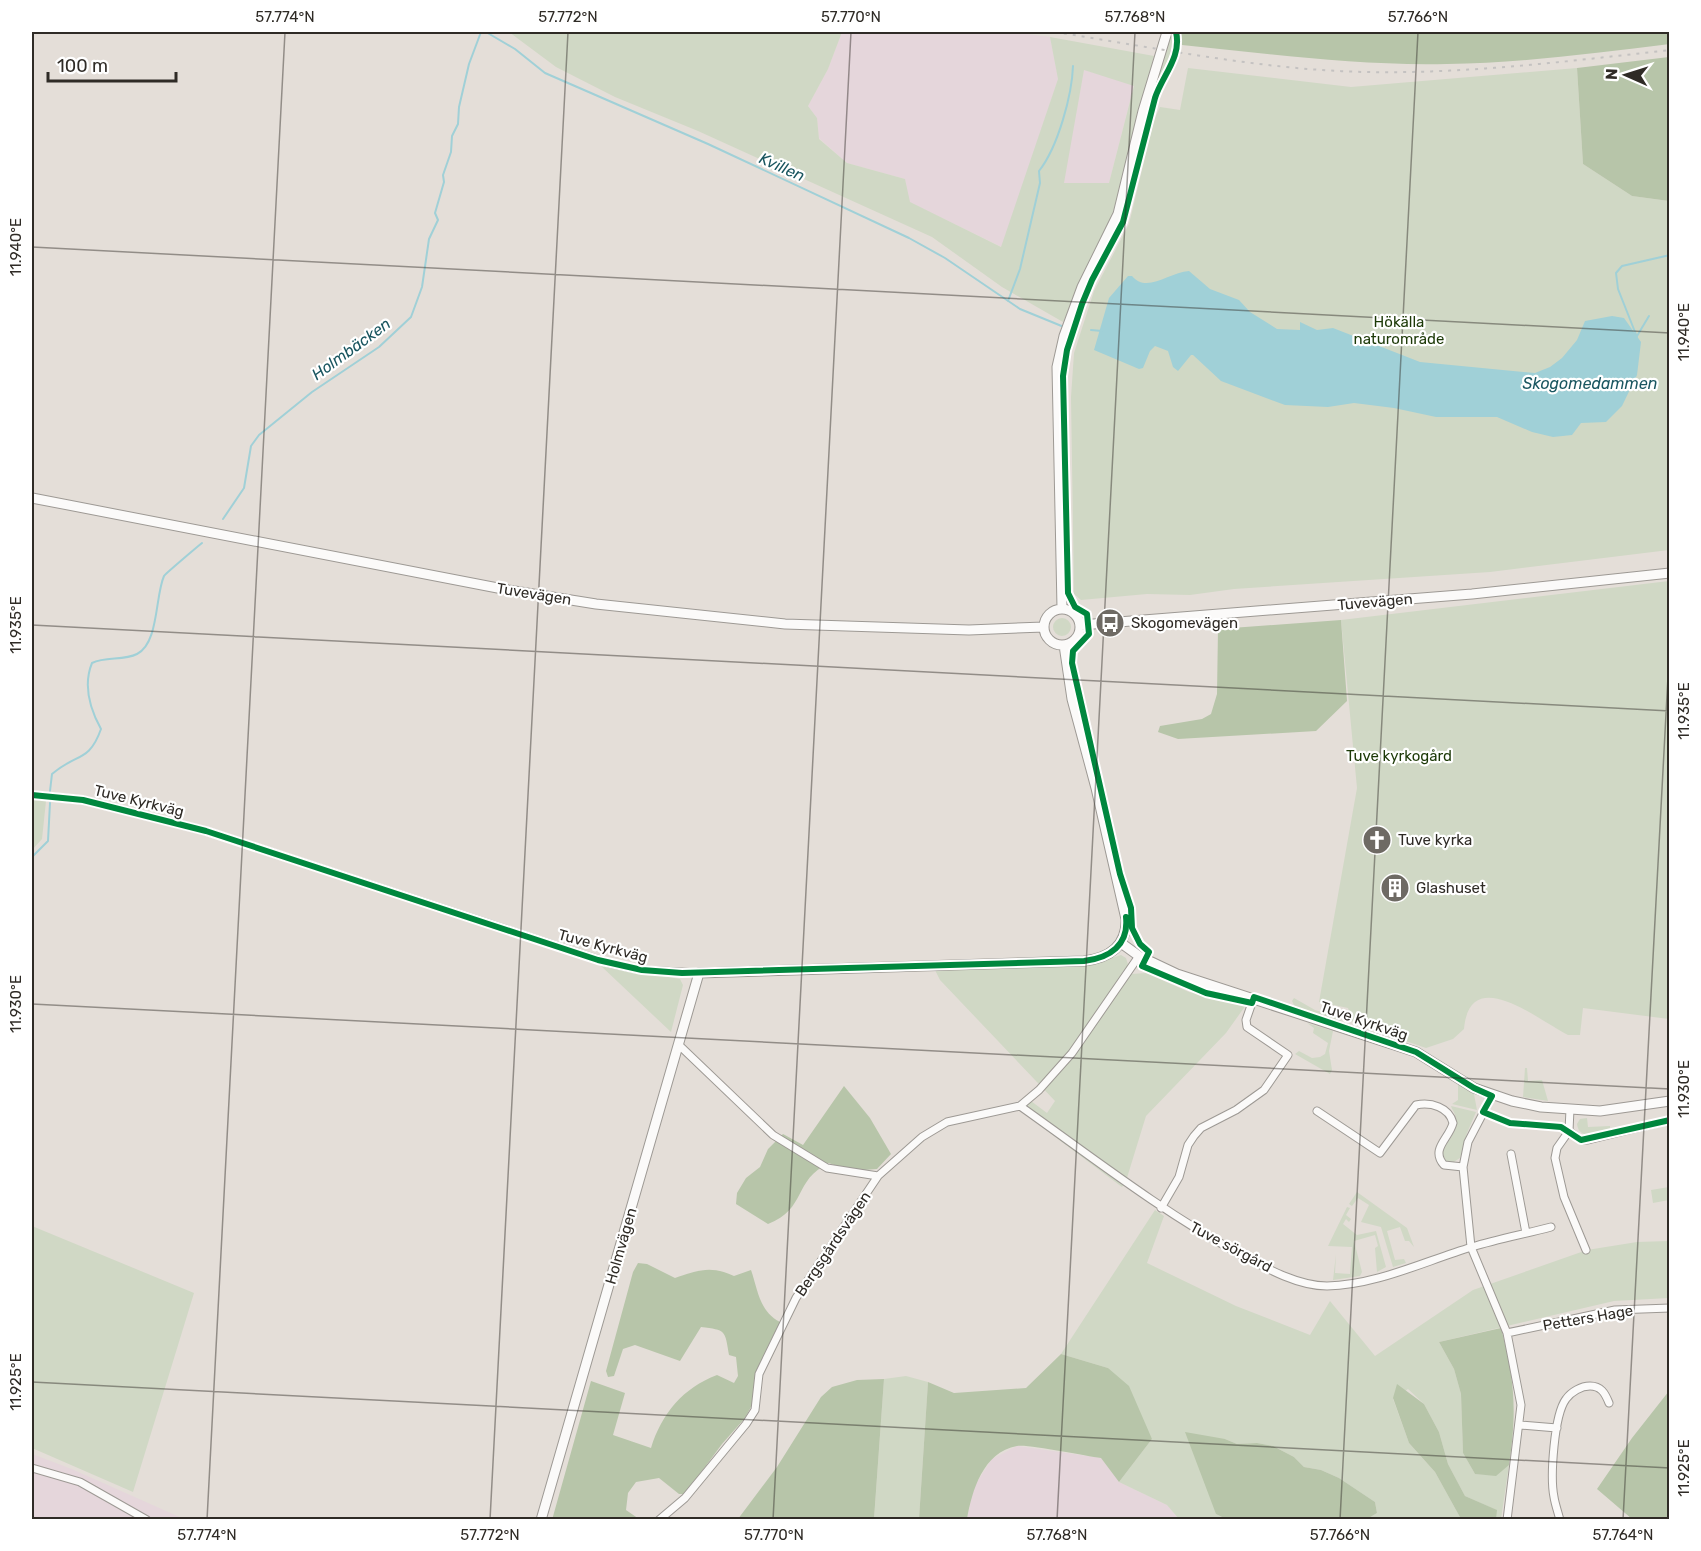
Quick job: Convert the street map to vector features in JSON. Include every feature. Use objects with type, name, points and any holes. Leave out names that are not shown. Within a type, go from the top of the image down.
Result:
[{"type":"street","points":[[1062,608],[1057,367],[1082,287],[1118,214],[1143,111],[1167,32]]},
{"type":"street","name":"Tuvevägen","points":[[32,498],[508,590],[596,604],[795,624],[969,630],[1044,627]]},
{"type":"street","name":"Tuvevägen","points":[[1081,625],[1483,593],[1670,573]]},
{"type":"street","points":[[1062,608],[1074,613],[1081,625],[1076,638],[1065,645],[1050,641],[1044,627],[1049,614],[1062,608]]},
{"type":"street","points":[[1065,645],[1072,699],[1096,788],[1126,919],[1126,932],[1121,943]]},
{"type":"street","name":"Tuve Kyrkväg","points":[[32,795],[83,800],[206,831],[598,960],[642,970],[699,973],[1084,961],[1106,956],[1121,943],[1139,956],[1177,974],[1254,997],[1416,1052],[1474,1088],[1492,1095],[1541,1107],[1613,1111],[1670,1101]]},
{"type":"street","name":"Bergsgårdsvägen","points":[[659,1520],[685,1498],[746,1424],[754,1410],[759,1374],[796,1298],[878,1176],[922,1137],[947,1122],[1020,1106],[1039,1090],[1072,1053],[1139,956]]},
{"type":"street","name":"Holmvägen","points":[[542,1520],[680,1046],[699,973]]},
{"type":"street","points":[[1161,1208],[1179,1176],[1188,1145],[1194,1136],[1201,1128],[1236,1110],[1264,1090],[1288,1055],[1247,1027],[1246,1020],[1254,997]]},
{"type":"street","name":"Bergsgårdsvägen","points":[[680,1046],[773,1135],[827,1168],[878,1176]]},
{"type":"street","points":[[1492,1095],[1468,1142],[1463,1167],[1471,1247],[1507,1333],[1521,1406],[1507,1520]]},
{"type":"street","points":[[1317,1111],[1380,1153],[1412,1107],[1422,1104],[1442,1107],[1449,1113],[1453,1124],[1439,1149],[1438,1157],[1444,1165],[1463,1167]]},
{"type":"street","name":"Tuve sörgård","points":[[1020,1106],[1161,1208],[1199,1232],[1259,1264],[1315,1285],[1352,1283],[1417,1266],[1471,1247],[1551,1227]]},
{"type":"street","points":[[1569,1109],[1569,1131],[1557,1148],[1555,1158],[1564,1197],[1586,1250]]},
{"type":"street","points":[[1569,1131],[1581,1140],[1588,1140],[1670,1120]]},
{"type":"street","points":[[1511,1154],[1526,1233]]},
{"type":"street","name":"Petters Hage","points":[[1507,1333],[1615,1310],[1670,1308]]},
{"type":"street","points":[[1560,1520],[1553,1496],[1557,1428],[1566,1398],[1581,1387],[1597,1386],[1605,1394],[1609,1403]]},
{"type":"street","points":[[1520,1425],[1557,1428]]},
{"type":"street","points":[[32,1468],[80,1482],[147,1520]]},
{"type":"shaded area","points":[[842,32],[1013,32],[1050,37],[1058,79],[1002,247],[909,202],[905,179],[847,163],[819,138],[817,118],[808,106],[828,69]]},
{"type":"shaded area","points":[[1084,70],[1134,85],[1109,183],[1063,183]]},
{"type":"shaded area","points":[[1017,1446],[1101,1458],[1119,1482],[1167,1505],[1179,1519],[967,1520],[973,1488],[992,1459]]},
{"type":"shaded area","points":[[32,1454],[74,1470],[184,1519],[32,1519]]},
{"type":"green space","points":[[509,32],[842,32],[828,69],[808,106],[817,118],[819,139],[847,163],[905,179],[910,202],[1001,247],[1058,79],[1050,37],[1154,56],[1113,212],[1063,322],[1002,287],[932,237],[698,131],[615,97],[556,67]],"holes":[[[1084,70],[1134,86],[1109,183],[1064,183]]]},
{"type":"green space","points":[[1172,32],[1176,44],[1175,51],[1156,85]]},
{"type":"green space","points":[[1179,32],[1668,32],[1670,44],[1531,60],[1414,64],[1314,59],[1182,45]]},
{"type":"green space","points":[[1669,57],[1669,201],[1632,196],[1583,164],[1577,68]]},
{"type":"green space","name":"Hökälla naturområde","points":[[1188,68],[1351,87],[1577,68],[1583,164],[1632,196],[1669,201],[1669,550],[1490,572],[1234,589],[1190,595],[1147,594],[1081,600],[1074,594],[1071,397],[1074,353],[1094,291],[1129,224],[1154,120],[1160,107],[1180,110]]},
{"type":"green space","name":"Tuve kyrkogård","points":[[1669,581],[1669,1019],[1583,1008],[1580,1035],[1568,1035],[1523,1009],[1492,998],[1479,1000],[1469,1010],[1464,1029],[1453,1039],[1426,1048],[1353,1023],[1348,1008],[1319,1002],[1357,788],[1341,620]]},
{"type":"green space","points":[[1062,618],[1068,621],[1071,627],[1068,633],[1062,636],[1056,633],[1053,627],[1056,621]]},
{"type":"green space","points":[[1341,620],[1347,701],[1316,731],[1178,739],[1158,732],[1160,726],[1202,719],[1211,714],[1217,694],[1218,629]]},
{"type":"green space","points":[[32,800],[46,801],[42,839],[32,850]]},
{"type":"green space","points":[[1121,955],[1126,958],[1131,974],[1146,973],[1189,992],[1246,1005],[1226,1033],[1146,1116],[1126,1181],[1122,1187],[1022,1112],[1031,1101],[1047,1113],[1055,1101],[940,980],[935,970],[1087,966]]},
{"type":"green space","points":[[601,966],[680,979],[683,985],[671,1032]]},
{"type":"green space","points":[[1294,998],[1315,1010],[1338,1017],[1341,1021],[1295,1007],[1292,1001]]},
{"type":"green space","points":[[1307,1023],[1333,1031],[1329,1051],[1332,1070],[1330,1074],[1295,1054],[1299,1051],[1312,1058],[1325,1054],[1328,1043],[1313,1033],[1314,1028]]},
{"type":"green space","points":[[1525,1068],[1527,1068],[1528,1081],[1542,1080],[1548,1101],[1523,1097]]},
{"type":"green space","points":[[1458,1082],[1474,1094],[1477,1110],[1452,1104],[1458,1100]]},
{"type":"green space","points":[[844,1086],[870,1118],[891,1154],[877,1169],[850,1171],[829,1163],[810,1178],[789,1211],[768,1224],[736,1204],[737,1193],[746,1178],[760,1167],[768,1149],[783,1134],[803,1145]]},
{"type":"green space","points":[[1451,1106],[1476,1112],[1460,1158],[1452,1163],[1446,1161],[1442,1155],[1456,1124]]},
{"type":"green space","points":[[1587,1118],[1588,1127],[1610,1126],[1610,1131],[1590,1135],[1581,1133],[1577,1124],[1580,1119]]},
{"type":"green space","points":[[1669,1187],[1669,1200],[1653,1203],[1651,1190]]},
{"type":"green space","points":[[1357,1192],[1407,1228],[1414,1247],[1409,1241],[1405,1241],[1400,1227],[1387,1231],[1395,1260],[1404,1259],[1406,1263],[1393,1267],[1381,1227],[1361,1222],[1369,1205],[1358,1198],[1352,1206],[1349,1204]]},
{"type":"green space","points":[[1347,1207],[1350,1208],[1346,1215],[1351,1219],[1349,1222],[1346,1219],[1343,1224],[1357,1235],[1376,1231],[1386,1267],[1377,1272],[1375,1248],[1378,1246],[1375,1235],[1354,1241],[1362,1272],[1360,1276],[1333,1280],[1336,1254],[1335,1273],[1350,1274],[1352,1247],[1328,1246]]},
{"type":"green space","points":[[1155,1210],[1164,1216],[1147,1263],[1236,1306],[1310,1335],[1330,1301],[1375,1356],[1473,1290],[1587,1250],[1637,1242],[1669,1241],[1669,1298],[1614,1301],[1439,1342],[1454,1369],[1461,1394],[1463,1453],[1475,1474],[1495,1475],[1509,1465],[1501,1519],[1496,1519],[1496,1510],[1465,1496],[1448,1464],[1439,1432],[1424,1404],[1408,1389],[1393,1399],[1409,1443],[1435,1472],[1461,1519],[1365,1519],[1377,1513],[1375,1502],[1339,1478],[1321,1470],[1304,1467],[1294,1457],[1273,1446],[1257,1443],[1237,1444],[1225,1439],[1216,1514],[1226,1519],[1179,1519],[1167,1505],[1119,1482],[1152,1439],[1108,1368],[1061,1354]]},
{"type":"green space","points":[[32,1226],[194,1293],[133,1492],[32,1448]]},
{"type":"green space","points":[[638,1263],[647,1264],[675,1278],[704,1270],[734,1276],[751,1270],[763,1306],[780,1322],[757,1369],[752,1405],[745,1418],[722,1444],[685,1494],[679,1494],[659,1478],[636,1482],[628,1493],[626,1510],[639,1519],[552,1520],[591,1381],[625,1393],[613,1435],[651,1448],[661,1424],[675,1403],[684,1395],[705,1380],[717,1375],[734,1383],[738,1376],[736,1357],[729,1355],[723,1333],[701,1327],[680,1361],[635,1345],[623,1349],[614,1376],[608,1377],[606,1371],[633,1272]]},
{"type":"green space","points":[[1501,1328],[1512,1381],[1514,1412],[1509,1465],[1496,1476],[1475,1474],[1463,1453],[1461,1394],[1454,1369],[1439,1342]]},
{"type":"green space","points":[[1061,1354],[1108,1368],[1129,1386],[1152,1439],[1119,1482],[1101,1458],[1045,1448],[1017,1446],[996,1456],[981,1474],[967,1519],[919,1519],[928,1382],[954,1393],[1026,1388]]},
{"type":"green space","points":[[906,1376],[928,1382],[919,1519],[874,1520],[884,1379]]},
{"type":"green space","points":[[884,1379],[874,1519],[738,1519],[777,1467],[821,1397],[832,1387],[857,1380]]},
{"type":"green space","points":[[1397,1384],[1424,1404],[1439,1432],[1448,1464],[1465,1496],[1497,1510],[1496,1519],[1461,1519],[1435,1472],[1409,1443],[1393,1398]]},
{"type":"green space","points":[[1669,1391],[1669,1519],[1632,1519],[1597,1489],[1632,1438]]},
{"type":"green space","points":[[1185,1432],[1225,1439],[1237,1444],[1257,1443],[1273,1446],[1294,1457],[1304,1467],[1321,1470],[1339,1478],[1375,1502],[1377,1513],[1365,1520],[1226,1519],[1216,1514]]},
{"type":"water","name":"Skogomedammen","points":[[1189,271],[1210,289],[1239,300],[1250,312],[1277,329],[1300,330],[1300,322],[1317,330],[1333,328],[1420,362],[1535,373],[1550,367],[1562,358],[1577,340],[1585,321],[1612,316],[1624,318],[1641,342],[1637,375],[1622,406],[1606,422],[1581,423],[1572,435],[1553,437],[1532,432],[1497,417],[1436,417],[1394,408],[1354,403],[1328,407],[1285,405],[1221,381],[1193,355],[1178,371],[1173,367],[1168,351],[1155,346],[1150,351],[1143,368],[1139,369],[1094,350],[1109,298],[1128,276],[1144,283],[1151,283]]},
{"type":"waterway","name":"Holmbäcken","points":[[223,519],[244,488],[251,446],[259,435],[312,392],[379,347],[411,317],[422,287],[429,239],[438,220],[435,213],[444,182],[443,175],[451,152],[452,136],[458,124],[459,107],[469,64],[481,32]]},
{"type":"waterway","name":"Kvillen","points":[[486,32],[515,49],[545,73],[708,144],[909,238],[945,258],[1020,309],[1064,327]]},
{"type":"waterway","points":[[1008,301],[1020,269],[1040,183],[1039,171],[1052,149],[1063,120],[1073,66]]},
{"type":"waterway","points":[[1637,337],[1618,289],[1616,273],[1622,266],[1670,255]]},
{"type":"waterway","points":[[1637,336],[1649,316]]},
{"type":"waterway","points":[[1091,330],[1102,331]]},
{"type":"waterway","name":"Holmbäcken","points":[[50,791],[52,774],[87,753],[101,729],[89,697],[88,680],[92,663],[132,656],[144,648],[153,630],[164,576],[202,543]]},
{"type":"waterway","name":"Holmbäcken","points":[[32,857],[48,841],[50,803]]},
{"type":"railway","points":[[1055,32],[1249,63],[1366,72],[1480,69],[1670,50]]},
{"type":"cycle path","points":[[1176,32],[1174,58],[1155,98],[1123,222],[1082,304],[1067,350],[1063,376],[1068,593],[1075,607],[1087,614],[1089,634],[1073,651],[1072,663],[1120,874],[1131,908],[1132,928],[1140,944],[1149,952],[1142,966],[1206,993],[1252,1003],[1254,997],[1416,1052],[1474,1088],[1492,1096],[1483,1112],[1510,1123],[1561,1127],[1581,1140],[1670,1120]]},
{"type":"cycle path","points":[[32,795],[83,800],[206,831],[598,960],[642,970],[682,973],[1084,961],[1102,957],[1116,948],[1124,935],[1126,917]]},
{"type":"place","name":"Skogomevägen","points":[[1110,623]]},
{"type":"place","name":"Tuve kyrka","points":[[1377,840]]},
{"type":"place","name":"Glashuset","points":[[1395,888]]}]
